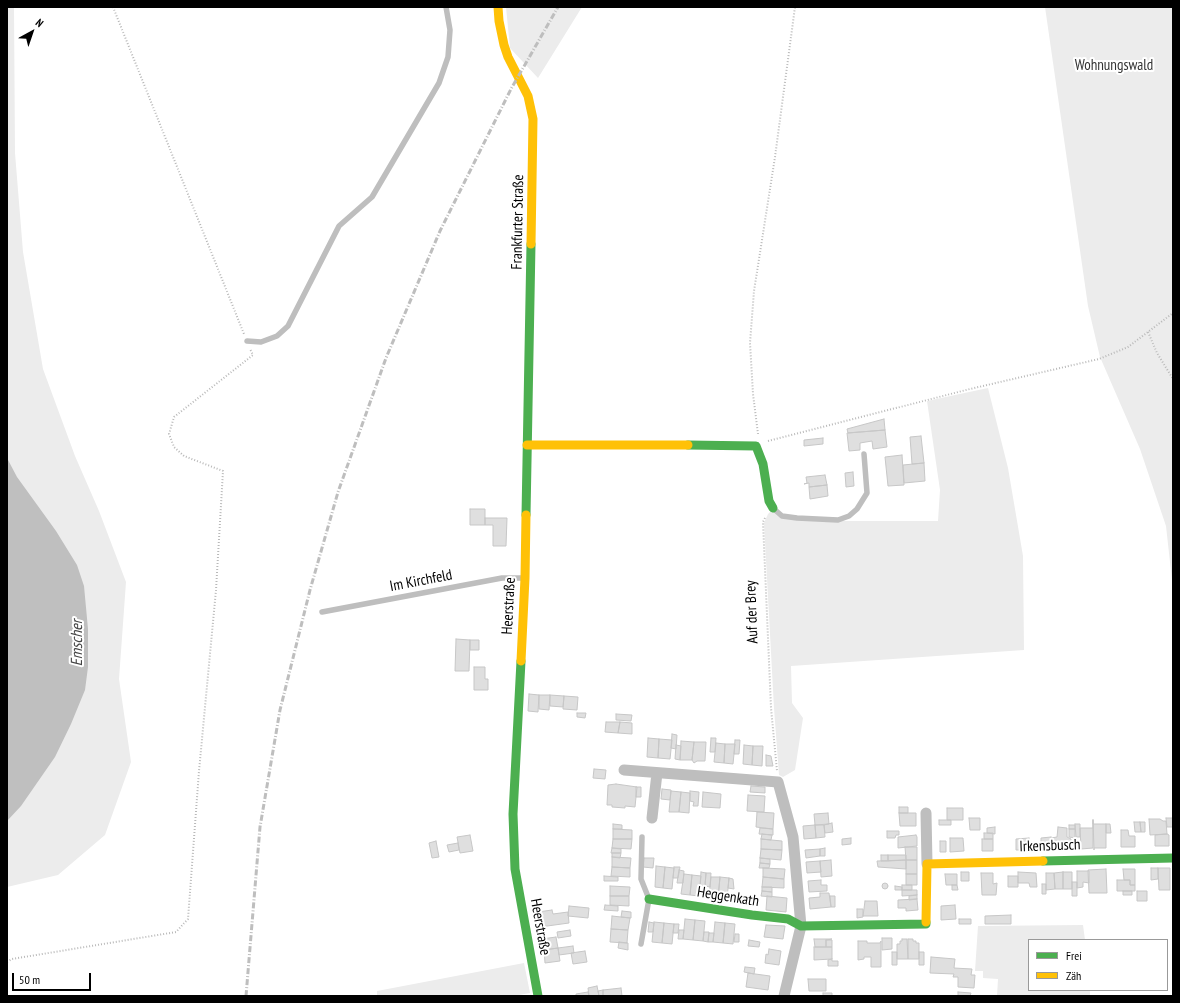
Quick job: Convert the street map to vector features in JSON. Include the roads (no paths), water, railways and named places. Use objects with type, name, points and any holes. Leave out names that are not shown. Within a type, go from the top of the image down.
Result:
[{"type":"main road","name":"Frankfurter Straße","points":[[498,7],[504,45],[508,57],[528,96],[533,119],[527,445]]},
{"type":"main road","points":[[527,445],[756,446],[763,464],[769,501],[773,508]]},
{"type":"main road","name":"Heerstraße","points":[[527,445],[525,578],[513,814],[515,869],[538,996]]},
{"type":"main road","name":"Irkensbusch","points":[[928,864],[1173,858]]},
{"type":"main road","points":[[801,926],[926,924],[928,864]]},
{"type":"main road","name":"Heggenkath","points":[[649,899],[788,919],[801,926]]},
{"type":"street","points":[[624,770],[778,782],[793,836],[801,926],[784,996]]},
{"type":"street","points":[[652,818],[657,773]]},
{"type":"street","points":[[926,813],[928,864]]},
{"type":"lane","points":[[247,341],[261,342],[276,336],[288,326],[339,226],[372,197],[439,83],[448,57],[450,30],[446,7]]},
{"type":"lane","points":[[773,508],[782,516],[797,518],[838,520],[850,516],[857,509],[867,493],[864,454]]},
{"type":"lane","name":"Im Kirchfeld","points":[[322,612],[502,578],[525,578]]},
{"type":"lane","points":[[641,944],[649,899],[641,879],[642,837]]},
{"type":"water","name":"Emscher","points":[[7,458],[17,477],[56,531],[77,565],[84,586],[88,629],[88,667],[85,690],[55,757],[21,806],[7,821]]},
{"type":"railway","points":[[246,996],[260,827],[280,710],[310,590],[338,492],[386,358],[440,231],[511,89],[558,7]]},
{"type":"park label","name":"Wohnungswald","points":[[1114,66]]}]
